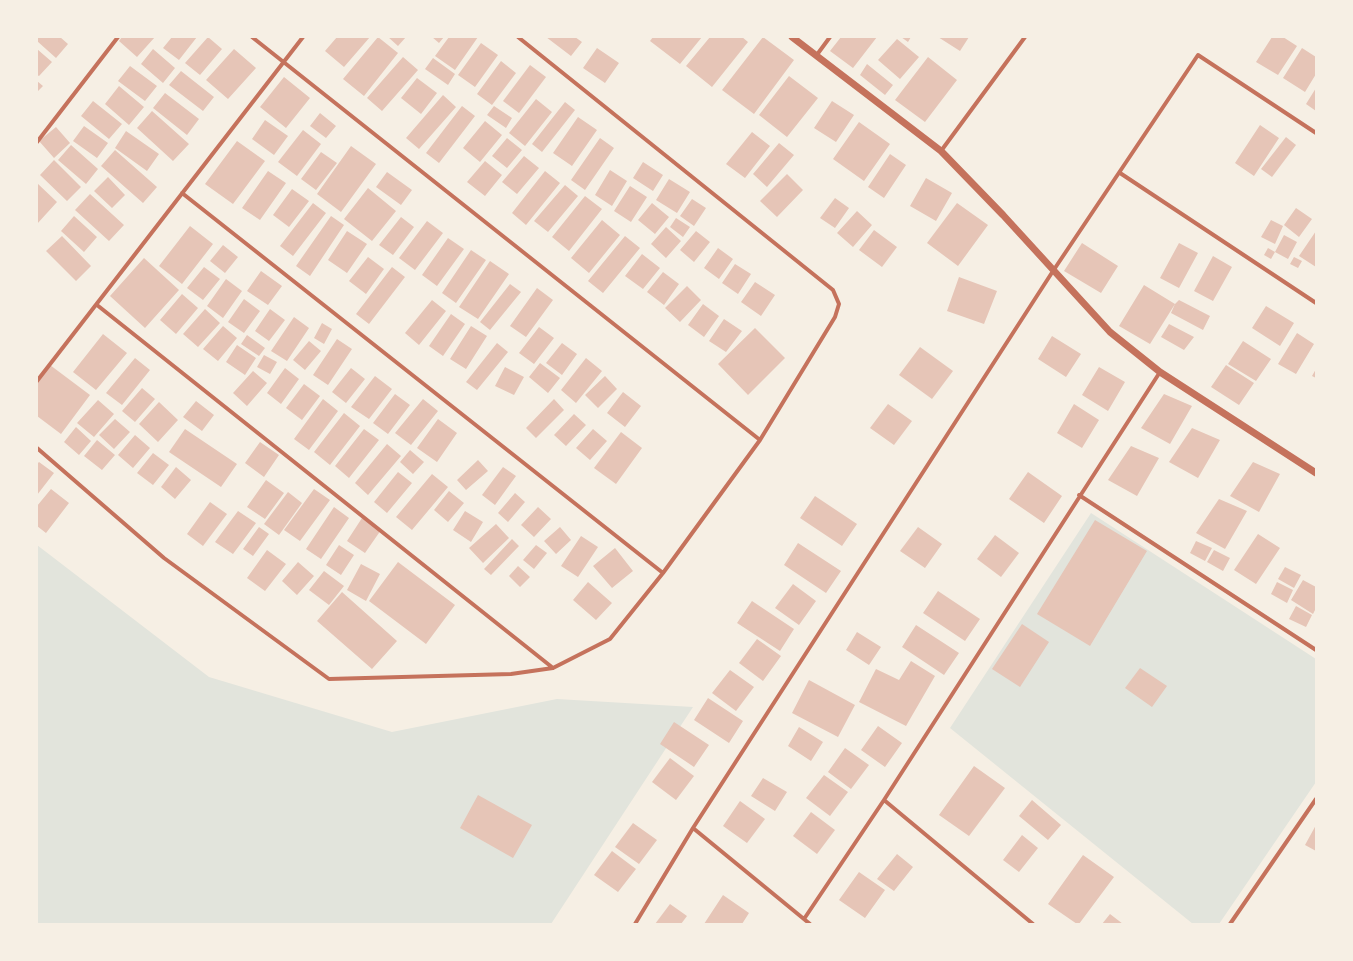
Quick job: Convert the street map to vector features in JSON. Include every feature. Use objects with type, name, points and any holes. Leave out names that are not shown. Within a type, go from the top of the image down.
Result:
[{"type":"street","points":[[37,142],[118,37]]},
{"type":"street","points":[[252,37],[760,440]]},
{"type":"street","points":[[37,381],[303,37]]},
{"type":"street","points":[[37,448],[164,558],[329,679],[511,674],[554,668],[610,639],[663,573],[760,440],[835,317],[839,304],[832,290],[518,37]]},
{"type":"street","points":[[792,37],[941,152],[1003,216],[1110,332],[1160,372],[1316,473]]},
{"type":"street","points":[[816,56],[830,37]]},
{"type":"street","points":[[941,152],[1025,37]]},
{"type":"street","points":[[635,924],[693,828],[1053,271],[1198,55],[1316,133]]},
{"type":"street","points":[[1120,173],[1316,303]]},
{"type":"street","points":[[182,193],[663,573]]},
{"type":"street","points":[[97,305],[554,668]]},
{"type":"street","points":[[804,919],[884,800],[1079,495],[1160,372]]},
{"type":"street","points":[[1079,495],[1316,650]]},
{"type":"street","points":[[1230,924],[1316,799]]},
{"type":"street","points":[[884,800],[1033,924]]},
{"type":"street","points":[[693,828],[810,924]]},
{"type":"shaded area","points":[[1091,513],[1316,659],[1316,782],[1219,924],[1193,924],[950,728]]},
{"type":"shaded area","points":[[37,545],[209,677],[392,732],[557,699],[693,707],[551,924],[37,924]]},
{"type":"building","points":[[37,37],[60,37],[68,44],[56,58],[37,41]]},
{"type":"building","points":[[122,37],[155,37],[137,57],[119,41]]},
{"type":"building","points":[[172,37],[197,37],[179,60],[163,48]]},
{"type":"building","points":[[208,37],[222,49],[200,75],[185,63]]},
{"type":"building","points":[[337,37],[370,37],[344,67],[325,51]]},
{"type":"building","points":[[378,37],[398,53],[364,96],[343,79]]},
{"type":"building","points":[[388,37],[406,37],[398,46]]},
{"type":"building","points":[[432,37],[444,37],[439,43]]},
{"type":"building","points":[[449,37],[478,37],[455,70],[435,56]]},
{"type":"building","points":[[546,37],[575,37],[582,42],[571,56]]},
{"type":"building","points":[[653,37],[702,37],[680,64],[650,41]]},
{"type":"building","points":[[710,37],[742,37],[748,42],[712,87],[686,66]]},
{"type":"building","points":[[763,37],[794,60],[754,114],[722,90]]},
{"type":"building","points":[[841,37],[877,37],[853,68],[830,51]]},
{"type":"building","points":[[901,37],[911,37],[908,42]]},
{"type":"building","points":[[938,37],[969,37],[960,51]]},
{"type":"building","points":[[1272,37],[1283,37],[1297,46],[1278,75],[1256,62]]},
{"type":"building","points":[[897,39],[919,57],[900,79],[878,60]]},
{"type":"building","points":[[481,43],[498,55],[475,87],[458,75]]},
{"type":"building","points":[[597,48],[619,63],[605,83],[583,68]]},
{"type":"building","points":[[1302,48],[1316,57],[1316,74],[1305,92],[1283,78]]},
{"type":"building","points":[[37,49],[52,62],[39,76],[37,75]]},
{"type":"building","points":[[153,49],[175,68],[163,83],[141,64]]},
{"type":"building","points":[[234,49],[256,68],[228,99],[206,80]]},
{"type":"building","points":[[403,57],[418,70],[382,111],[367,98]]},
{"type":"building","points":[[928,57],[957,80],[925,122],[895,100]]},
{"type":"building","points":[[433,58],[455,74],[448,85],[425,69]]},
{"type":"building","points":[[501,61],[516,73],[492,105],[477,94]]},
{"type":"building","points":[[867,64],[893,85],[885,95],[860,75]]},
{"type":"building","points":[[530,65],[546,77],[519,113],[503,101]]},
{"type":"building","points":[[130,66],[157,86],[145,101],[118,81]]},
{"type":"building","points":[[181,71],[214,97],[203,111],[169,85]]},
{"type":"building","points":[[789,76],[818,98],[787,137],[759,115]]},
{"type":"building","points":[[284,77],[310,98],[286,128],[260,107]]},
{"type":"building","points":[[417,78],[437,93],[421,114],[401,98]]},
{"type":"building","points":[[37,81],[43,86],[37,92]]},
{"type":"building","points":[[119,86],[144,107],[129,125],[105,104]]},
{"type":"building","points":[[1316,88],[1316,111],[1306,104]]},
{"type":"building","points":[[165,93],[199,119],[187,135],[153,108]]},
{"type":"building","points":[[443,95],[456,107],[419,149],[406,138]]},
{"type":"building","points":[[536,99],[552,112],[525,146],[509,133]]},
{"type":"building","points":[[93,101],[122,124],[109,139],[81,116]]},
{"type":"building","points":[[832,101],[854,115],[836,142],[814,128]]},
{"type":"building","points":[[565,102],[575,110],[542,152],[532,144]]},
{"type":"building","points":[[462,106],[475,116],[439,163],[426,153]]},
{"type":"building","points":[[494,106],[512,118],[506,128],[487,115]]},
{"type":"building","points":[[152,111],[189,144],[173,161],[137,128]]},
{"type":"building","points":[[320,113],[336,126],[326,138],[310,126]]},
{"type":"building","points":[[578,117],[597,130],[572,166],[553,153]]},
{"type":"building","points":[[265,120],[288,136],[274,155],[252,139]]},
{"type":"building","points":[[485,121],[502,135],[480,162],[463,148]]},
{"type":"building","points":[[859,122],[890,144],[864,181],[833,159]]},
{"type":"building","points":[[1260,125],[1279,138],[1254,176],[1235,163]]},
{"type":"building","points":[[84,126],[108,143],[97,158],[73,141]]},
{"type":"building","points":[[56,127],[70,143],[54,158],[39,141]]},
{"type":"building","points":[[303,130],[321,144],[297,176],[278,162]]},
{"type":"building","points":[[126,131],[159,154],[147,171],[115,148]]},
{"type":"building","points":[[752,132],[770,146],[745,178],[726,164]]},
{"type":"building","points":[[1286,137],[1296,145],[1272,177],[1261,169]]},
{"type":"building","points":[[507,138],[522,150],[507,168],[492,156]]},
{"type":"building","points":[[600,138],[614,148],[585,190],[571,180]]},
{"type":"building","points":[[237,141],[265,161],[233,204],[205,184]]},
{"type":"building","points":[[779,143],[794,155],[767,187],[753,174]]},
{"type":"building","points":[[71,145],[98,169],[86,184],[58,160]]},
{"type":"building","points":[[351,146],[376,164],[341,212],[317,194]]},
{"type":"building","points":[[115,150],[157,187],[143,203],[101,166]]},
{"type":"building","points":[[321,152],[337,163],[316,190],[301,179]]},
{"type":"building","points":[[890,154],[906,165],[884,198],[868,187]]},
{"type":"building","points":[[524,156],[539,168],[517,194],[502,182]]},
{"type":"building","points":[[54,160],[81,187],[67,201],[40,175]]},
{"type":"building","points":[[485,161],[502,175],[485,196],[467,182]]},
{"type":"building","points":[[643,162],[663,175],[653,191],[633,178]]},
{"type":"building","points":[[610,170],[627,181],[612,206],[595,195]]},
{"type":"building","points":[[268,171],[286,183],[260,220],[242,208]]},
{"type":"building","points":[[545,171],[560,183],[526,225],[512,213]]},
{"type":"building","points":[[387,172],[412,190],[401,205],[376,187]]},
{"type":"building","points":[[787,174],[803,190],[777,217],[760,201]]},
{"type":"building","points":[[108,177],[125,195],[112,208],[94,191]]},
{"type":"building","points":[[926,178],[952,193],[936,221],[910,206]]},
{"type":"building","points":[[669,179],[690,192],[677,213],[656,200]]},
{"type":"building","points":[[37,183],[57,202],[37,224]]},
{"type":"building","points":[[565,185],[578,196],[548,232],[534,221]]},
{"type":"building","points":[[630,186],[647,197],[631,222],[614,211]]},
{"type":"building","points":[[368,188],[396,211],[372,241],[344,219]]},
{"type":"building","points":[[292,189],[309,201],[289,227],[273,215]]},
{"type":"building","points":[[90,194],[124,225],[109,241],[75,210]]},
{"type":"building","points":[[585,196],[602,209],[569,251],[552,237]]},
{"type":"building","points":[[835,198],[849,208],[835,228],[820,218]]},
{"type":"building","points":[[692,199],[706,208],[694,226],[680,216]]},
{"type":"building","points":[[313,203],[326,213],[293,256],[280,246]]},
{"type":"building","points":[[652,203],[669,217],[655,234],[638,220]]},
{"type":"building","points":[[957,203],[988,225],[958,266],[927,243]]},
{"type":"building","points":[[1296,208],[1312,219],[1299,237],[1284,225]]},
{"type":"building","points":[[857,211],[872,225],[853,247],[837,233]]},
{"type":"building","points":[[74,216],[97,237],[84,252],[61,231]]},
{"type":"building","points":[[331,216],[344,225],[310,276],[296,266]]},
{"type":"building","points":[[401,217],[414,227],[393,255],[379,245]]},
{"type":"building","points":[[676,218],[690,227],[683,237],[670,227]]},
{"type":"building","points":[[602,220],[620,235],[589,273],[571,258]]},
{"type":"building","points":[[1271,220],[1283,226],[1275,244],[1261,237]]},
{"type":"building","points":[[427,221],[443,233],[415,270],[399,258]]},
{"type":"building","points":[[190,226],[213,244],[182,284],[159,266]]},
{"type":"building","points":[[666,227],[681,241],[666,258],[651,244]]},
{"type":"building","points":[[874,230],[897,247],[882,267],[859,250]]},
{"type":"building","points":[[347,231],[367,244],[347,273],[328,260]]},
{"type":"building","points":[[696,231],[710,242],[694,262],[680,250]]},
{"type":"building","points":[[1316,231],[1316,267],[1299,256]]},
{"type":"building","points":[[1284,235],[1297,242],[1288,259],[1275,252]]},
{"type":"building","points":[[62,236],[91,266],[76,281],[46,251]]},
{"type":"building","points":[[625,236],[640,248],[603,293],[588,281]]},
{"type":"building","points":[[448,238],[464,249],[437,286],[422,275]]},
{"type":"building","points":[[1082,243],[1118,266],[1101,293],[1064,271]]},
{"type":"building","points":[[1179,243],[1198,253],[1179,288],[1160,278]]},
{"type":"building","points":[[223,245],[238,257],[225,273],[210,261]]},
{"type":"building","points":[[718,248],[733,259],[719,279],[704,268]]},
{"type":"building","points":[[1268,248],[1275,252],[1271,259],[1264,255]]},
{"type":"building","points":[[471,250],[486,260],[456,303],[442,293]]},
{"type":"building","points":[[642,254],[660,268],[643,289],[625,276]]},
{"type":"building","points":[[1213,256],[1232,267],[1213,301],[1194,291]]},
{"type":"building","points":[[368,257],[384,269],[366,294],[349,281]]},
{"type":"building","points":[[1294,257],[1302,261],[1298,268],[1290,264]]},
{"type":"building","points":[[144,258],[179,290],[145,328],[110,296]]},
{"type":"building","points":[[490,261],[509,274],[478,319],[459,307]]},
{"type":"building","points":[[735,264],[751,274],[738,294],[722,283]]},
{"type":"building","points":[[204,267],[220,279],[203,300],[187,288]]},
{"type":"building","points":[[392,267],[405,277],[369,324],[356,314]]},
{"type":"building","points":[[261,271],[282,286],[268,305],[247,291]]},
{"type":"building","points":[[663,272],[679,284],[664,305],[647,292]]},
{"type":"building","points":[[959,277],[997,291],[984,324],[947,311]]},
{"type":"building","points":[[226,279],[242,291],[223,318],[207,306]]},
{"type":"building","points":[[755,282],[775,295],[761,316],[741,302]]},
{"type":"building","points":[[510,284],[521,292],[490,330],[480,322]]},
{"type":"building","points":[[1144,285],[1175,304],[1150,344],[1119,326]]},
{"type":"building","points":[[687,286],[701,300],[680,322],[665,308]]},
{"type":"building","points":[[537,288],[553,300],[526,337],[510,326]]},
{"type":"building","points":[[182,294],[198,308],[176,334],[160,320]]},
{"type":"building","points":[[244,299],[260,311],[244,333],[228,322]]},
{"type":"building","points":[[432,300],[446,311],[419,345],[405,333]]},
{"type":"building","points":[[1179,300],[1210,316],[1203,330],[1171,313],[1175,304]]},
{"type":"building","points":[[703,304],[719,316],[704,337],[688,325]]},
{"type":"building","points":[[1266,306],[1294,323],[1280,346],[1252,328]]},
{"type":"building","points":[[205,309],[220,323],[198,347],[183,334]]},
{"type":"building","points":[[270,309],[285,320],[269,341],[255,331]]},
{"type":"building","points":[[451,314],[465,324],[443,356],[429,346]]},
{"type":"building","points":[[294,317],[309,328],[287,361],[271,351]]},
{"type":"building","points":[[724,319],[742,331],[726,352],[709,341]]},
{"type":"building","points":[[322,323],[332,329],[324,344],[314,338]]},
{"type":"building","points":[[1169,324],[1194,337],[1184,350],[1161,337]]},
{"type":"building","points":[[223,326],[237,338],[218,361],[203,349]]},
{"type":"building","points":[[471,326],[487,336],[466,369],[450,359]]},
{"type":"building","points":[[539,327],[554,338],[534,364],[519,353]]},
{"type":"building","points":[[755,328],[785,358],[748,395],[718,364]]},
{"type":"building","points":[[1297,333],[1314,344],[1296,374],[1278,364]]},
{"type":"building","points":[[103,334],[127,353],[96,390],[73,372]]},
{"type":"building","points":[[247,335],[265,348],[259,356],[241,344]]},
{"type":"building","points":[[1052,336],[1081,354],[1066,377],[1038,359]]},
{"type":"building","points":[[337,339],[352,349],[328,385],[313,375]]},
{"type":"building","points":[[309,341],[321,351],[305,370],[293,360]]},
{"type":"building","points":[[1243,341],[1271,359],[1256,381],[1228,364]]},
{"type":"building","points":[[497,343],[508,352],[477,390],[466,382]]},
{"type":"building","points":[[562,343],[577,354],[562,375],[546,363]]},
{"type":"building","points":[[237,345],[256,358],[245,375],[226,362]]},
{"type":"building","points":[[920,347],[953,371],[932,399],[899,375]]},
{"type":"building","points":[[264,355],[277,362],[270,374],[257,367]]},
{"type":"building","points":[[135,358],[150,370],[122,405],[106,393]]},
{"type":"building","points":[[586,358],[602,371],[576,403],[561,390]]},
{"type":"building","points":[[540,363],[560,378],[548,393],[529,377]]},
{"type":"building","points":[[50,365],[90,395],[61,434],[37,416],[37,382]]},
{"type":"building","points":[[1226,365],[1254,383],[1239,405],[1211,387]]},
{"type":"building","points":[[505,367],[524,377],[514,395],[495,386]]},
{"type":"building","points":[[1099,367],[1125,382],[1108,411],[1082,395]]},
{"type":"building","points":[[285,368],[299,379],[281,404],[267,393]]},
{"type":"building","points":[[351,368],[365,379],[346,403],[332,392]]},
{"type":"building","points":[[1316,369],[1316,378],[1312,376]]},
{"type":"building","points":[[253,371],[267,383],[247,406],[233,393]]},
{"type":"building","points":[[375,376],[392,389],[369,419],[351,407]]},
{"type":"building","points":[[605,376],[617,389],[598,408],[585,395]]},
{"type":"building","points":[[304,384],[320,396],[302,420],[286,408]]},
{"type":"building","points":[[142,388],[155,399],[135,422],[122,411]]},
{"type":"building","points":[[623,392],[641,406],[625,427],[607,413]]},
{"type":"building","points":[[395,394],[410,405],[388,434],[373,423]]},
{"type":"building","points":[[1164,394],[1192,406],[1170,444],[1141,428]]},
{"type":"building","points":[[323,399],[338,411],[309,450],[294,439]]},
{"type":"building","points":[[423,399],[438,411],[411,445],[395,433]]},
{"type":"building","points":[[554,399],[564,410],[536,438],[526,428]]},
{"type":"building","points":[[98,400],[114,414],[94,437],[77,423]]},
{"type":"building","points":[[196,401],[214,415],[202,431],[183,417]]},
{"type":"building","points":[[159,402],[178,420],[158,442],[139,424]]},
{"type":"building","points":[[888,404],[912,421],[894,445],[870,428]]},
{"type":"building","points":[[1074,404],[1099,420],[1082,448],[1057,433]]},
{"type":"building","points":[[344,413],[360,426],[330,465],[314,452]]},
{"type":"building","points":[[574,414],[586,425],[566,446],[554,435]]},
{"type":"building","points":[[115,419],[130,432],[114,449],[99,435]]},
{"type":"building","points":[[438,419],[457,433],[437,462],[417,448]]},
{"type":"building","points":[[76,427],[91,441],[79,455],[64,442]]},
{"type":"building","points":[[1192,428],[1220,440],[1198,478],[1169,462]]},
{"type":"building","points":[[185,429],[237,464],[221,487],[169,452]]},
{"type":"building","points":[[364,429],[379,440],[349,478],[335,466]]},
{"type":"building","points":[[593,429],[607,441],[590,460],[576,448]]},
{"type":"building","points":[[621,432],[642,448],[616,484],[594,468]]},
{"type":"building","points":[[135,435],[150,448],[133,468],[118,455]]},
{"type":"building","points":[[97,440],[115,455],[102,470],[84,456]]},
{"type":"building","points":[[260,442],[279,455],[264,477],[245,463]]},
{"type":"building","points":[[387,444],[401,456],[368,495],[355,483]]},
{"type":"building","points":[[1131,446],[1159,458],[1137,496],[1108,480]]},
{"type":"building","points":[[410,450],[424,462],[413,474],[400,462]]},
{"type":"building","points":[[153,453],[169,465],[153,485],[137,473]]},
{"type":"building","points":[[478,460],[488,471],[466,490],[457,480]]},
{"type":"building","points":[[39,462],[54,473],[37,495],[37,464]]},
{"type":"building","points":[[1253,462],[1280,474],[1259,512],[1230,496]]},
{"type":"building","points":[[176,467],[191,480],[175,499],[161,487]]},
{"type":"building","points":[[503,467],[516,476],[495,505],[482,495]]},
{"type":"building","points":[[398,472],[412,483],[387,513],[374,502]]},
{"type":"building","points":[[1028,472],[1062,496],[1044,523],[1009,499]]},
{"type":"building","points":[[432,474],[448,487],[412,530],[396,517]]},
{"type":"building","points":[[266,480],[284,493],[265,519],[247,507]]},
{"type":"building","points":[[51,489],[69,503],[46,533],[37,526],[37,506]]},
{"type":"building","points":[[314,489],[330,500],[300,541],[284,530]]},
{"type":"building","points":[[449,491],[464,503],[448,522],[434,510]]},
{"type":"building","points":[[288,492],[302,503],[279,535],[264,524]]},
{"type":"building","points":[[515,493],[525,502],[508,522],[498,513]]},
{"type":"building","points":[[815,496],[857,524],[842,546],[800,518]]},
{"type":"building","points":[[1219,499],[1247,511],[1225,549],[1196,533]]},
{"type":"building","points":[[210,502],[227,514],[203,546],[187,534]]},
{"type":"building","points":[[334,507],[349,518],[321,559],[306,549]]},
{"type":"building","points":[[538,507],[551,519],[534,537],[521,525]]},
{"type":"building","points":[[238,511],[256,523],[233,554],[215,542]]},
{"type":"building","points":[[465,511],[483,522],[471,542],[453,530]]},
{"type":"building","points":[[362,518],[381,530],[365,553],[347,541]]},
{"type":"building","points":[[1095,520],[1147,551],[1090,646],[1037,614]]},
{"type":"building","points":[[496,524],[509,538],[483,563],[469,548]]},
{"type":"building","points":[[259,527],[269,534],[253,556],[243,549]]},
{"type":"building","points":[[560,527],[571,540],[556,554],[544,541]]},
{"type":"building","points":[[918,527],[942,544],[925,568],[900,551]]},
{"type":"building","points":[[1258,534],[1280,548],[1256,584],[1234,570]]},
{"type":"building","points":[[995,535],[1019,553],[1001,577],[977,559]]},
{"type":"building","points":[[581,536],[598,547],[578,577],[561,566]]},
{"type":"building","points":[[512,539],[519,546],[491,575],[484,569]]},
{"type":"building","points":[[1196,541],[1212,548],[1205,561],[1190,553]]},
{"type":"building","points":[[798,543],[841,571],[826,593],[784,565]]},
{"type":"building","points":[[339,545],[354,555],[341,575],[326,565]]},
{"type":"building","points":[[536,545],[547,553],[534,569],[523,560]]},
{"type":"building","points":[[615,548],[633,571],[612,588],[593,566]]},
{"type":"building","points":[[267,550],[286,564],[265,591],[247,578]]},
{"type":"building","points":[[1214,550],[1230,558],[1223,571],[1207,562]]},
{"type":"building","points":[[298,562],[314,576],[297,595],[282,581]]},
{"type":"building","points":[[398,562],[455,605],[426,644],[369,601]]},
{"type":"building","points":[[361,564],[380,574],[366,601],[347,590]]},
{"type":"building","points":[[518,566],[530,577],[520,587],[509,576]]},
{"type":"building","points":[[1285,567],[1301,575],[1294,588],[1278,579]]},
{"type":"building","points":[[324,571],[344,586],[329,605],[309,590]]},
{"type":"building","points":[[1303,580],[1316,587],[1316,608],[1313,614],[1291,600]]},
{"type":"building","points":[[588,582],[612,603],[596,620],[573,600]]},
{"type":"building","points":[[1277,582],[1293,590],[1287,603],[1271,594]]},
{"type":"building","points":[[793,584],[816,601],[799,625],[775,608]]},
{"type":"building","points":[[938,591],[980,619],[965,641],[923,613]]},
{"type":"building","points":[[342,592],[397,641],[372,669],[317,621]]},
{"type":"building","points":[[752,601],[794,629],[780,651],[737,623]]},
{"type":"building","points":[[1296,606],[1312,615],[1306,627],[1289,619]]},
{"type":"building","points":[[1022,624],[1049,642],[1020,687],[992,669]]},
{"type":"building","points":[[916,625],[959,653],[944,675],[902,647]]},
{"type":"building","points":[[857,632],[881,647],[869,665],[846,650]]},
{"type":"building","points":[[757,639],[781,656],[763,681],[739,663]]},
{"type":"building","points":[[911,661],[935,676],[906,726],[859,702],[876,669],[899,680]]},
{"type":"building","points":[[1140,668],[1167,686],[1152,707],[1125,688]]},
{"type":"building","points":[[730,670],[754,687],[736,711],[712,693]]},
{"type":"building","points":[[809,680],[855,705],[838,737],[792,713]]},
{"type":"building","points":[[708,698],[743,721],[729,743],[694,720]]},
{"type":"building","points":[[674,722],[709,745],[694,767],[660,744]]},
{"type":"building","points":[[878,726],[902,743],[885,767],[861,750]]},
{"type":"building","points":[[799,727],[823,742],[811,761],[788,746]]},
{"type":"building","points":[[845,748],[869,765],[851,789],[828,772]]},
{"type":"building","points":[[670,758],[694,776],[676,800],[652,782]]},
{"type":"building","points":[[974,766],[1005,788],[969,836],[939,815]]},
{"type":"building","points":[[824,775],[848,792],[830,816],[806,798]]},
{"type":"building","points":[[763,778],[787,792],[775,811],[751,796]]},
{"type":"building","points":[[478,795],[532,825],[513,858],[460,828]]},
{"type":"building","points":[[1032,800],[1061,825],[1048,840],[1019,816]]},
{"type":"building","points":[[740,801],[765,819],[747,843],[723,826]]},
{"type":"building","points":[[811,812],[835,830],[817,854],[793,836]]},
{"type":"building","points":[[633,823],[657,840],[639,864],[615,847]]},
{"type":"building","points":[[1316,825],[1316,851],[1305,845]]},
{"type":"building","points":[[1022,835],[1038,848],[1019,872],[1003,860]]},
{"type":"building","points":[[612,851],[636,869],[618,892],[594,875]]},
{"type":"building","points":[[897,854],[913,867],[894,891],[877,879]]},
{"type":"building","points":[[1083,855],[1114,877],[1079,924],[1077,924],[1048,904]]},
{"type":"building","points":[[859,872],[885,890],[865,918],[839,900]]},
{"type":"building","points":[[723,895],[749,913],[742,924],[704,924]]},
{"type":"building","points":[[670,904],[687,916],[681,924],[655,924]]},
{"type":"building","points":[[1110,914],[1123,924],[1102,924]]}]
